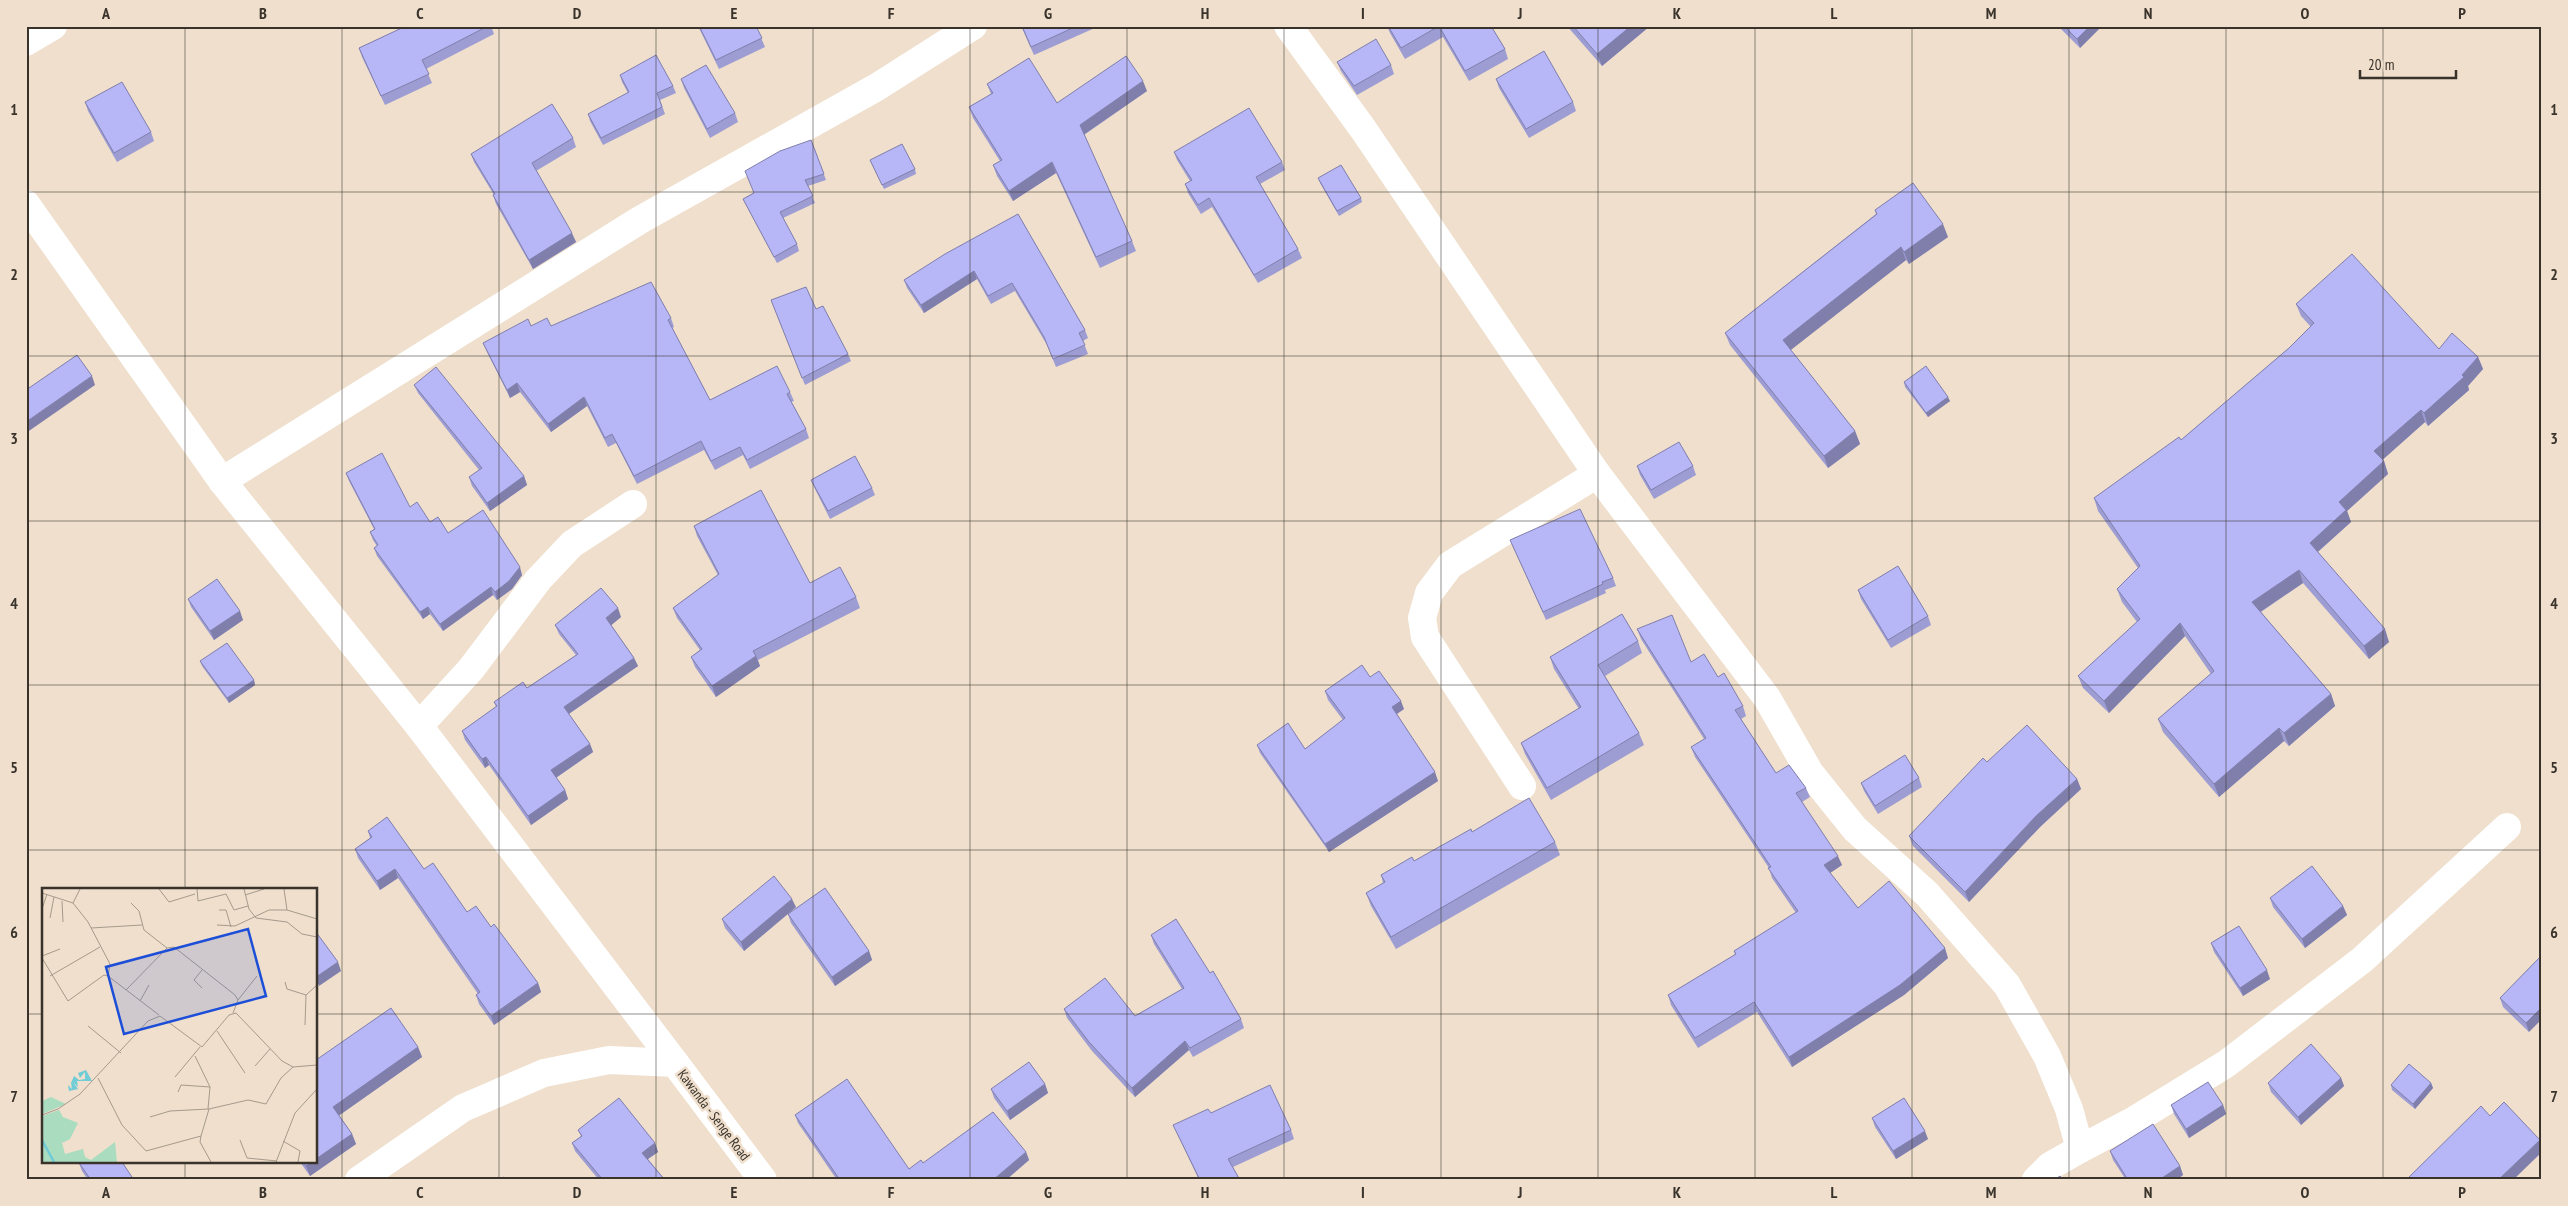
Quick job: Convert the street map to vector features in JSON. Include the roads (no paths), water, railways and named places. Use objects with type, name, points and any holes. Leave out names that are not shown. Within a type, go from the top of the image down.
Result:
[{"type":"street","points":[[26,42],[53,26]]},
{"type":"street","points":[[222,481],[640,220],[877,87],[973,26]]},
{"type":"street","points":[[1288,26],[1363,129],[1597,474],[1767,698],[1810,773],[1855,829],[1927,894],[2007,986],[2047,1056],[2069,1109],[2080,1149]]},
{"type":"street","points":[[26,204],[222,481],[419,726],[675,1063]]},
{"type":"street","points":[[1522,786],[1425,637],[1422,618],[1429,593],[1450,565],[1597,474]]},
{"type":"street","points":[[419,726],[471,668],[538,580],[572,544],[633,504]]},
{"type":"street","points":[[2036,1180],[2050,1166],[2134,1121],[2226,1064],[2362,960],[2507,827]]},
{"type":"street","name":"Kawanda - Senge Road","points":[[359,1180],[463,1108],[544,1073],[608,1060],[675,1063],[763,1180]]}]
